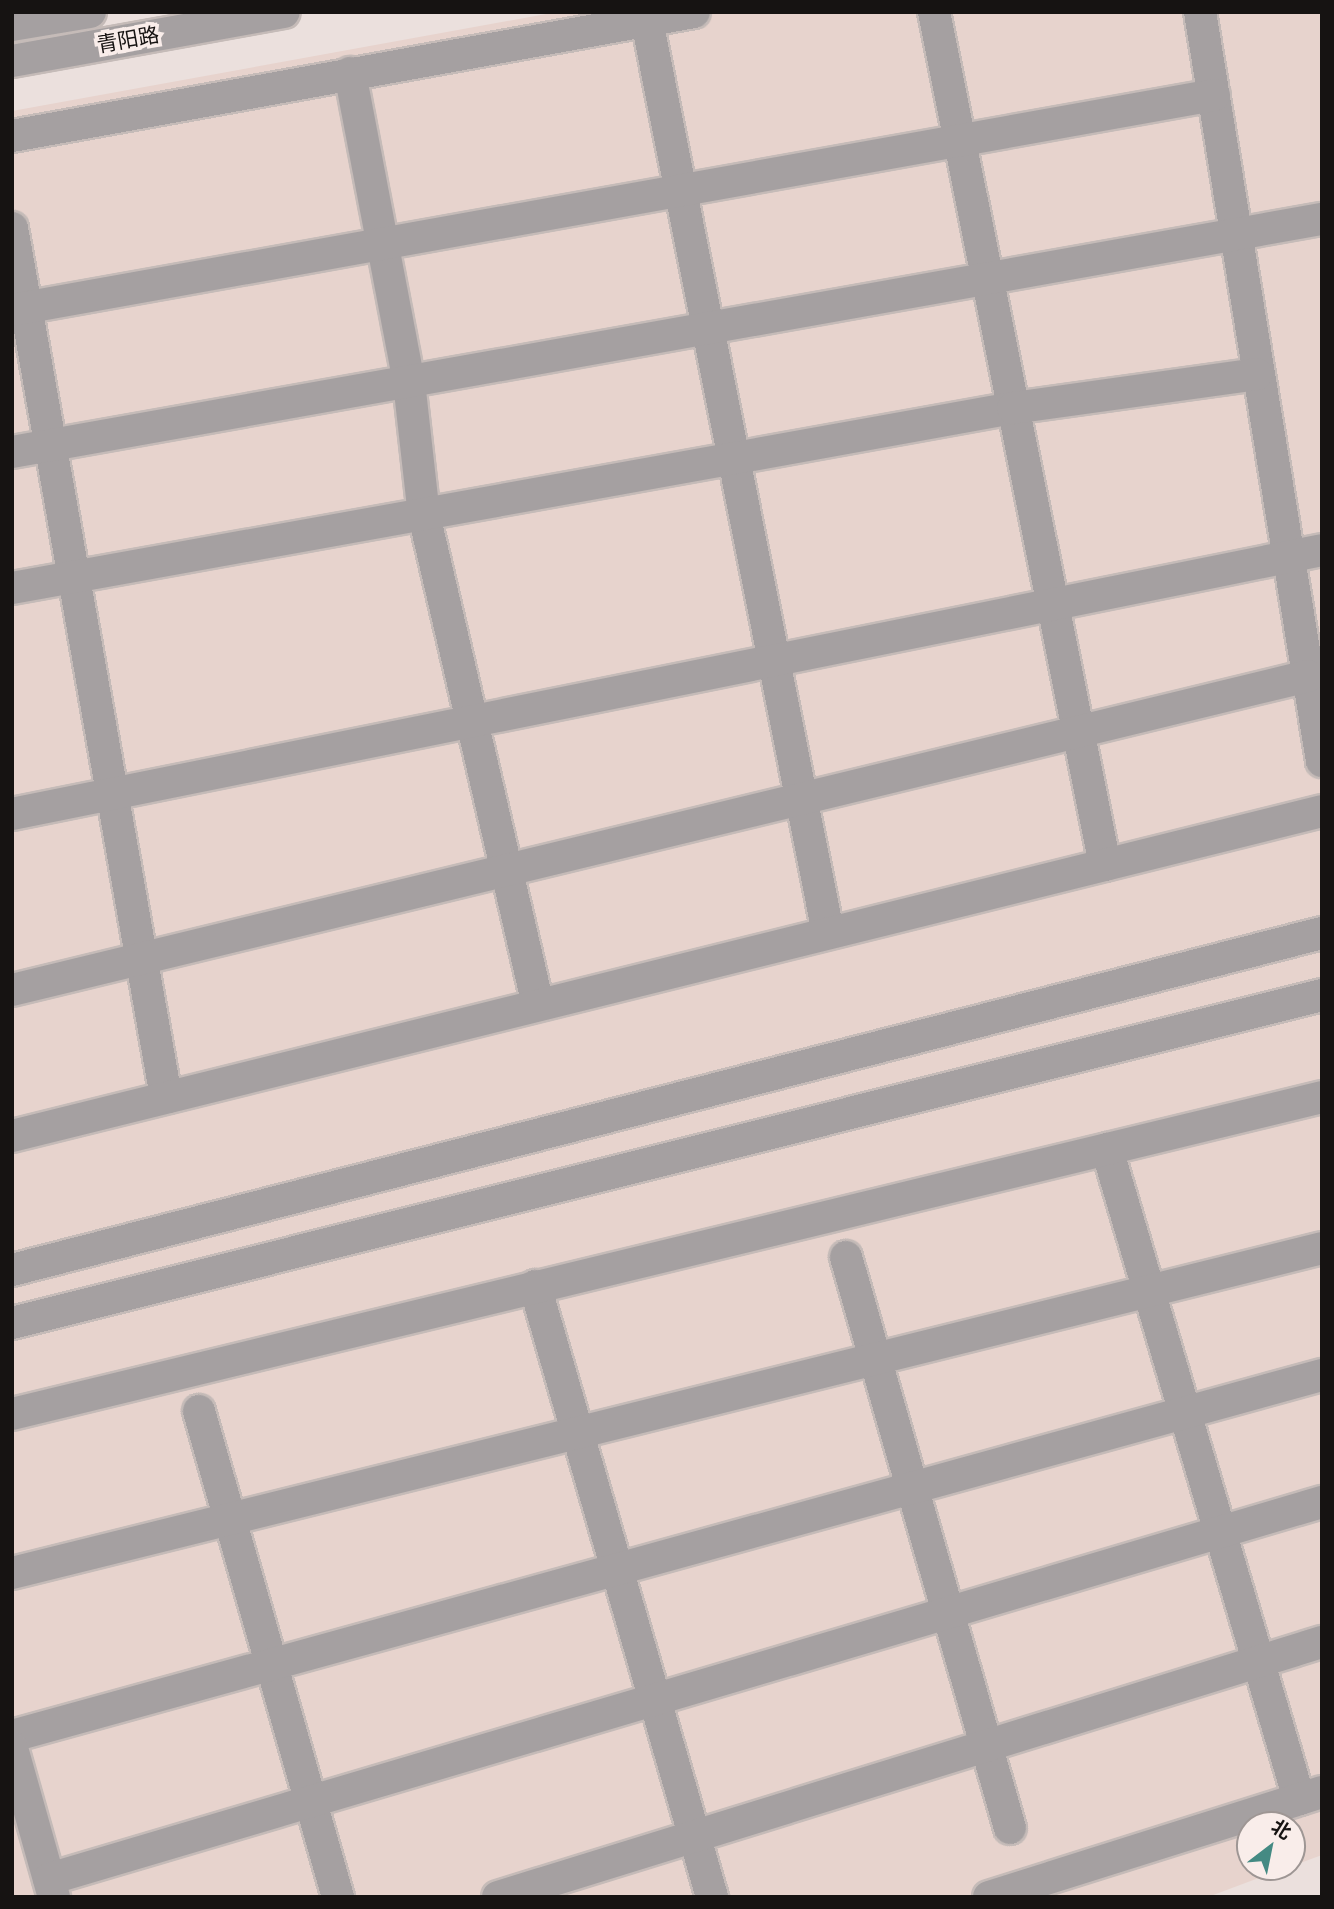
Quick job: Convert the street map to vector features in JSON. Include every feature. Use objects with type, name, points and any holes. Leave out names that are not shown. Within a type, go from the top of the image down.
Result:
[{"type":"street","name":"青阳路","points":[[12,25],[90,12]]},
{"type":"street","name":"青阳路","points":[[12,61],[284,12]]},
{"type":"street","points":[[12,136],[694,12]]},
{"type":"street","points":[[934,12],[1105,865]]},
{"type":"street","points":[[1200,12],[1322,761]]},
{"type":"street","points":[[647,21],[705,330],[828,933]]},
{"type":"street","points":[[350,73],[409,382],[425,515],[538,1005]]},
{"type":"street","points":[[19,309],[1214,94]]},
{"type":"street","points":[[12,452],[1322,219]]},
{"type":"street","points":[[12,228],[19,309],[50,445],[139,959],[166,1097]]},
{"type":"street","points":[[12,588],[1013,408],[1257,374]]},
{"type":"street","points":[[12,814],[1322,550]]},
{"type":"street","points":[[12,990],[1308,676]]},
{"type":"street","points":[[12,1136],[1322,811]]},
{"type":"street","points":[[12,1270],[1322,933]]},
{"type":"street","points":[[12,1323],[1322,995]]},
{"type":"street","points":[[12,1414],[1322,1097]]},
{"type":"street","points":[[989,1897],[1310,1795],[1259,1662],[1107,1149]]},
{"type":"street","points":[[12,1573],[1322,1248]]},
{"type":"street","points":[[846,1257],[1010,1828]]},
{"type":"street","points":[[535,1286],[712,1897]]},
{"type":"street","points":[[12,1736],[1322,1374]]},
{"type":"street","points":[[199,1411],[338,1897]]},
{"type":"street","points":[[12,1748],[52,1888],[311,1801],[1322,1502]]},
{"type":"street","points":[[498,1897],[1322,1642]]},
{"type":"shaded area","points":[[557,12],[1322,12],[1322,1855],[1306,1861],[1306,1811],[1236,1811],[1236,1881],[1251,1881],[1208,1897],[12,1897],[12,111]]}]
